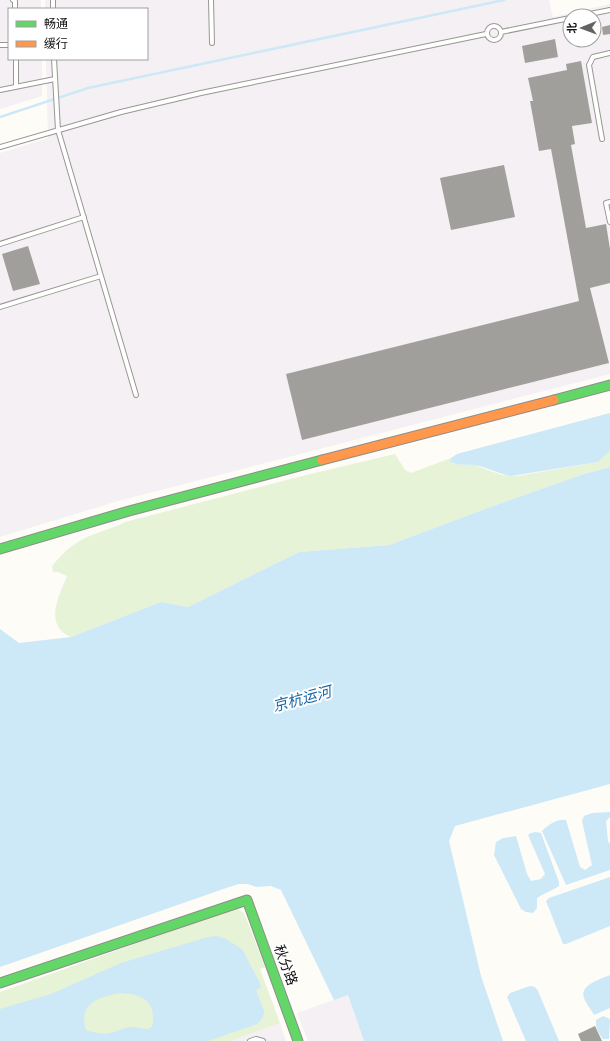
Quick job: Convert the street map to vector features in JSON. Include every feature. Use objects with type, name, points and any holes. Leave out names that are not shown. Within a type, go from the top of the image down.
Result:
[{"type":"street","points":[[0,549],[129,511],[610,385]]},
{"type":"street","name":"秋分路","points":[[0,983],[247,900],[298,1041]]},
{"type":"lane","points":[[211,0],[212,43]]},
{"type":"lane","points":[[501,32],[562,20]]},
{"type":"lane","points":[[486,34],[491,26],[498,27],[501,32]]},
{"type":"lane","points":[[486,34],[490,40],[495,41],[499,38],[501,32]]},
{"type":"lane","points":[[0,147],[58,130],[201,93],[486,34]]},
{"type":"lane","points":[[602,139],[589,65],[593,57],[610,53]]},
{"type":"lane","points":[[16,60],[16,87]]},
{"type":"lane","points":[[54,60],[56,116],[58,130],[136,394]]},
{"type":"lane","points":[[0,90],[55,79]]},
{"type":"lane","points":[[610,202],[606,203],[610,222]]},
{"type":"lane","points":[[0,244],[84,217]]},
{"type":"lane","points":[[0,307],[101,276]]},
{"type":"lane","points":[[250,1041],[256,1039],[263,1041]]},
{"type":"shaded area","points":[[0,0],[41,0],[41,8],[8,8],[8,60],[42,60],[42,96],[0,109]]},
{"type":"shaded area","points":[[45,0],[549,0],[553,17],[562,15],[562,48],[602,48],[602,8],[592,8],[610,4],[610,374],[118,501],[0,537],[0,153],[48,138],[46,60],[148,60],[148,8],[45,8]]},
{"type":"shaded area","points":[[348,995],[364,1041],[308,1041],[297,1013]]},
{"type":"shaded area","points":[[280,1023],[286,1041],[231,1041]]},
{"type":"green space","points":[[610,451],[610,467],[581,475],[493,506],[389,545],[299,552],[188,607],[161,602],[71,637],[62,632],[57,625],[55,618],[57,601],[67,576],[58,572],[53,572],[52,566],[66,551],[78,542],[125,522],[302,476],[395,454],[405,470],[411,473],[451,458],[450,462],[454,464],[474,465],[502,475],[517,476],[598,462]]},
{"type":"green space","points":[[236,908],[244,913],[265,967],[260,969],[280,1023],[231,1041],[0,1041],[0,992]]},
{"type":"water","points":[[610,413],[610,451],[598,462],[511,476],[501,474],[487,468],[450,462],[451,458],[457,454]]},
{"type":"water","name":"京杭运河","points":[[610,467],[610,784],[455,826],[449,841],[481,976],[503,1041],[364,1041],[348,995],[334,1000],[281,890],[271,886],[256,887],[248,884],[239,884],[0,967],[0,629],[19,643],[71,637],[161,602],[188,607],[299,552],[389,545],[493,506],[581,475]]},
{"type":"water","points":[[610,812],[610,817],[606,821],[608,841],[610,844],[610,870],[566,885],[542,831],[556,821],[566,820],[580,867],[585,870],[592,865],[582,821],[584,816],[592,813]]},
{"type":"water","points":[[536,832],[541,833],[559,882],[559,886],[537,898],[537,908],[533,913],[526,912],[521,909],[494,855],[496,842],[503,838],[516,836],[527,874],[531,881],[541,879],[545,874],[528,835]]},
{"type":"water","points":[[610,877],[610,926],[563,944],[546,901],[549,898]]},
{"type":"water","points":[[217,936],[226,939],[242,949],[260,983],[261,988],[256,990],[264,1013],[262,1019],[257,1024],[208,1041],[0,1041],[0,1009],[51,994],[121,963],[208,937]],"holes":[[[126,993],[142,998],[150,1005],[153,1017],[151,1027],[148,1029],[129,1027],[107,1033],[96,1033],[86,1030],[84,1021],[85,1014],[87,1008],[92,1003],[104,997]]]},
{"type":"water","points":[[610,975],[610,1008],[594,1015],[584,998],[583,993],[592,983]]},
{"type":"water","points":[[530,986],[535,987],[538,991],[559,1041],[526,1041],[507,997],[510,993]]},
{"type":"water","points":[[603,1016],[610,1019],[609,1039],[603,1039],[597,1028],[596,1020]]},
{"type":"building","points":[[610,25],[610,34],[603,35],[602,27]]},
{"type":"building","points":[[555,39],[558,57],[525,63],[522,46]]},
{"type":"building","points":[[581,61],[592,123],[572,126],[575,144],[571,145],[586,228],[606,224],[610,249],[610,283],[590,288],[609,363],[302,440],[286,374],[579,301],[551,149],[539,151],[530,101],[533,101],[528,78],[567,70],[566,64]]},
{"type":"building","points":[[504,165],[515,217],[451,230],[440,178]]},
{"type":"building","points":[[28,246],[40,284],[13,291],[2,254]]},
{"type":"building","points":[[595,1026],[602,1041],[581,1041],[578,1034]]},
{"type":"waterway","points":[[0,117],[88,88],[504,0]]},
{"type":"traffic: fast","points":[[554,400],[610,385]]},
{"type":"traffic: fast","points":[[0,549],[129,511],[322,460]]},
{"type":"traffic: fast","points":[[0,983],[247,900],[298,1041]]},
{"type":"traffic: slow","points":[[322,460],[554,400]]}]
